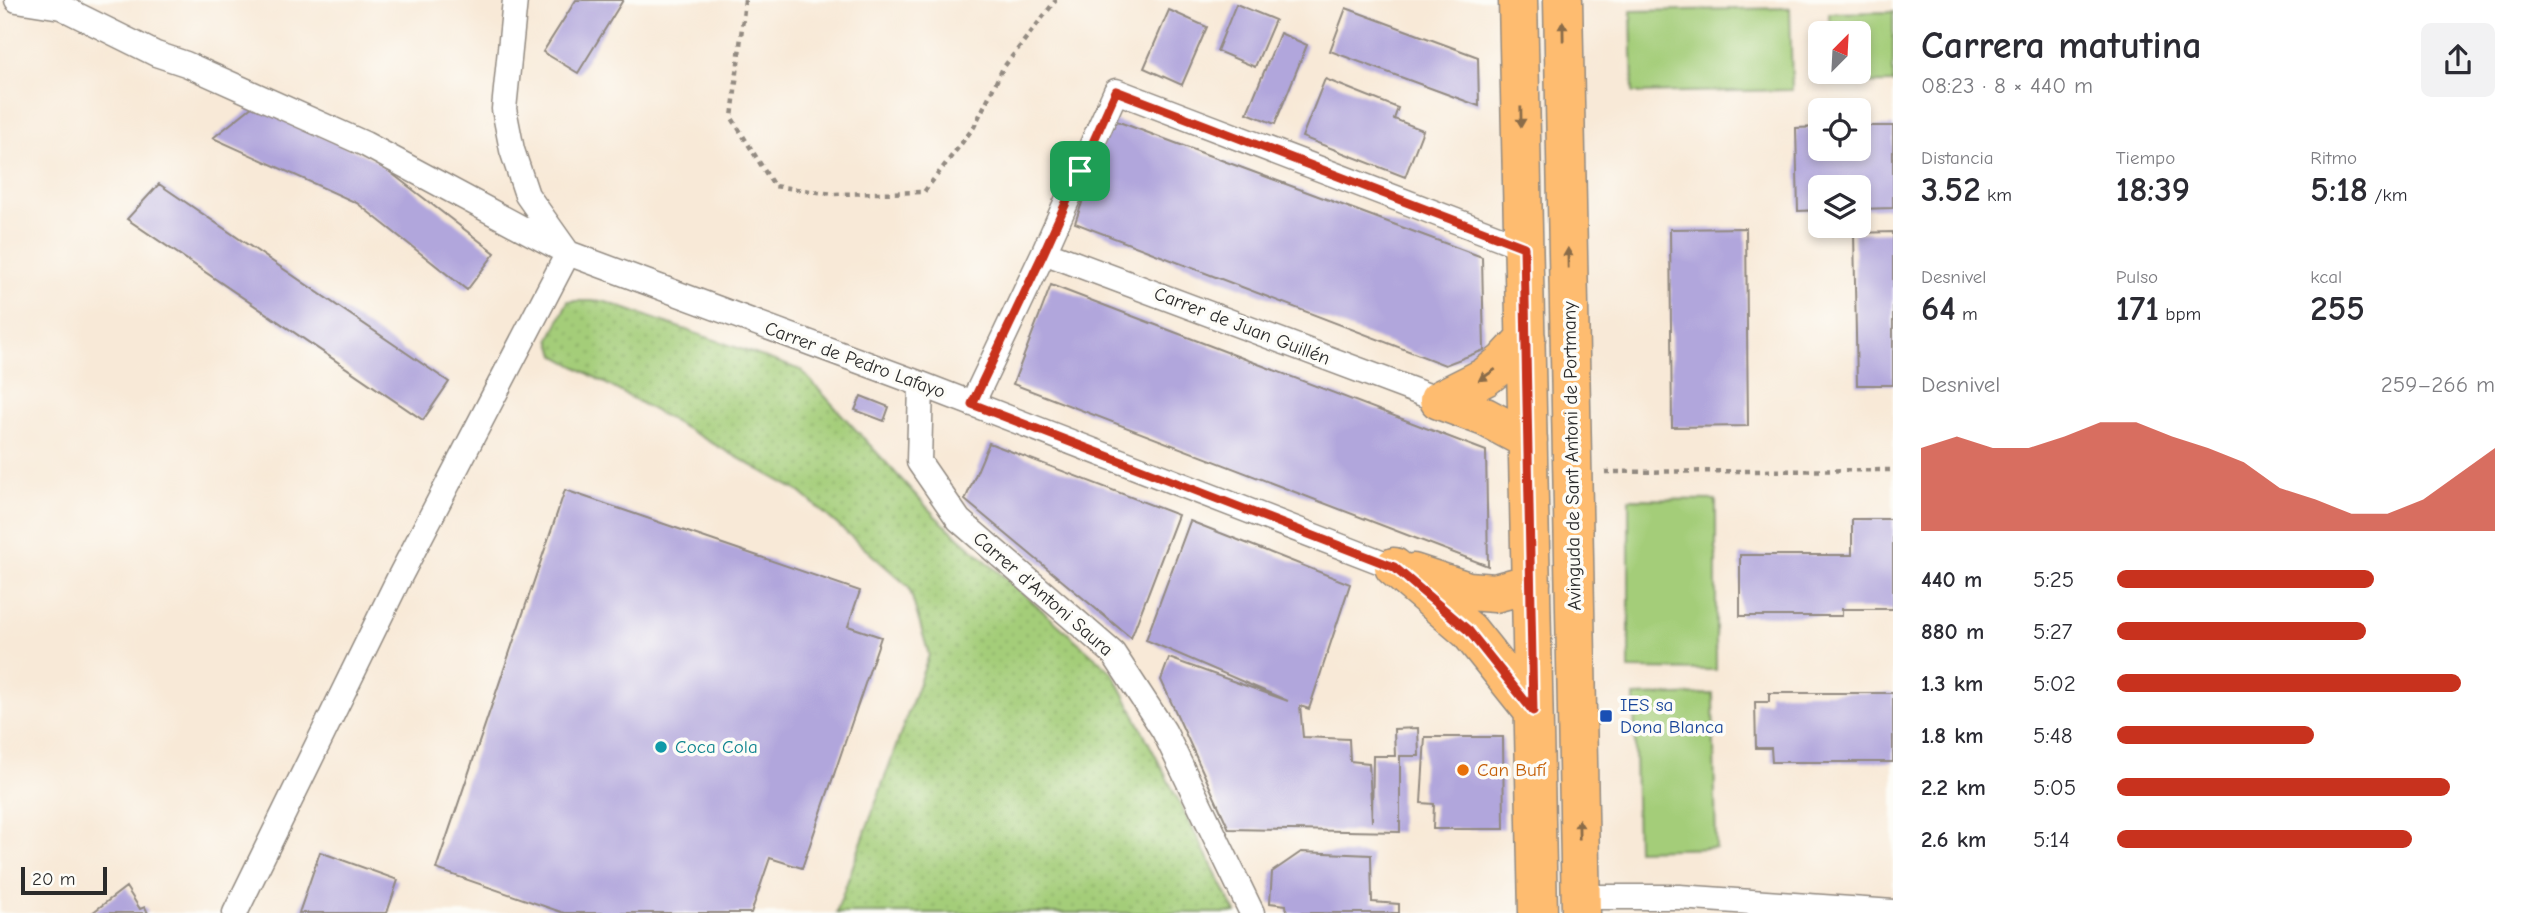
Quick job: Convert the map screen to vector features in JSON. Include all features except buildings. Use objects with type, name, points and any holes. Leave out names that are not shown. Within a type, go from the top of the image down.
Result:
[{"type":"main road","points":[[1518,0],[1538,913]]},
{"type":"main road","name":"Avinguda de Sant Antoni de Portmany","points":[[1563,0],[1581,905]]},
{"type":"main road","points":[[1439,400],[1485,377],[1504,362],[1526,338]]},
{"type":"main road","points":[[1439,400],[1486,417],[1528,440]]},
{"type":"main road","points":[[1394,567],[1468,591],[1495,593],[1531,583]]},
{"type":"main road","points":[[1394,567],[1469,631],[1533,711]]},
{"type":"street","name":"Carrer de Pedro Lafayo","points":[[17,0],[61,7],[156,54],[186,64],[365,144],[568,253],[921,384],[1394,567]]},
{"type":"street","points":[[235,913],[400,576],[568,253],[527,195],[512,150],[504,109],[515,0]]},
{"type":"street","points":[[972,404],[1116,91],[1524,247]]},
{"type":"street","name":"Carrer de Juan Guillén","points":[[1044,252],[1439,400]]},
{"type":"street","name":"Carrer d'Antoni Saura","points":[[921,384],[919,462],[958,520],[1114,653],[1164,731],[1252,913]]},
{"type":"street","points":[[1581,905],[1679,897],[1893,912]]},
{"type":"path","points":[[745,0],[732,118],[774,186],[832,194],[924,192],[974,127],[1003,68],[1056,0]]},
{"type":"path","points":[[1605,459],[1605,472],[1893,470]]},
{"type":"green space","points":[[1790,8],[1792,90],[1633,93],[1631,11]]},
{"type":"green space","points":[[1893,12],[1893,83],[1871,83],[1871,21],[1829,21],[1829,13]]},
{"type":"green space","points":[[568,301],[603,301],[801,370],[936,517],[1113,673],[1236,913],[836,913],[929,655],[909,587],[801,493],[555,355],[550,339]]},
{"type":"green space","points":[[1629,499],[1716,500],[1716,670],[1629,669]]},
{"type":"green space","points":[[1713,694],[1716,848],[1637,850],[1634,696]]},
{"type":"place","name":"IES sa Dona Blanca","points":[[1606,716]]},
{"type":"place","name":"Coca Cola","points":[[661,747]]},
{"type":"place","name":"Can Bufí","points":[[1463,770]]},
{"type":"route","points":[[1116,91],[1524,247],[1533,711],[1469,631],[1394,567],[972,404],[1080,171],[1116,91]]}]
